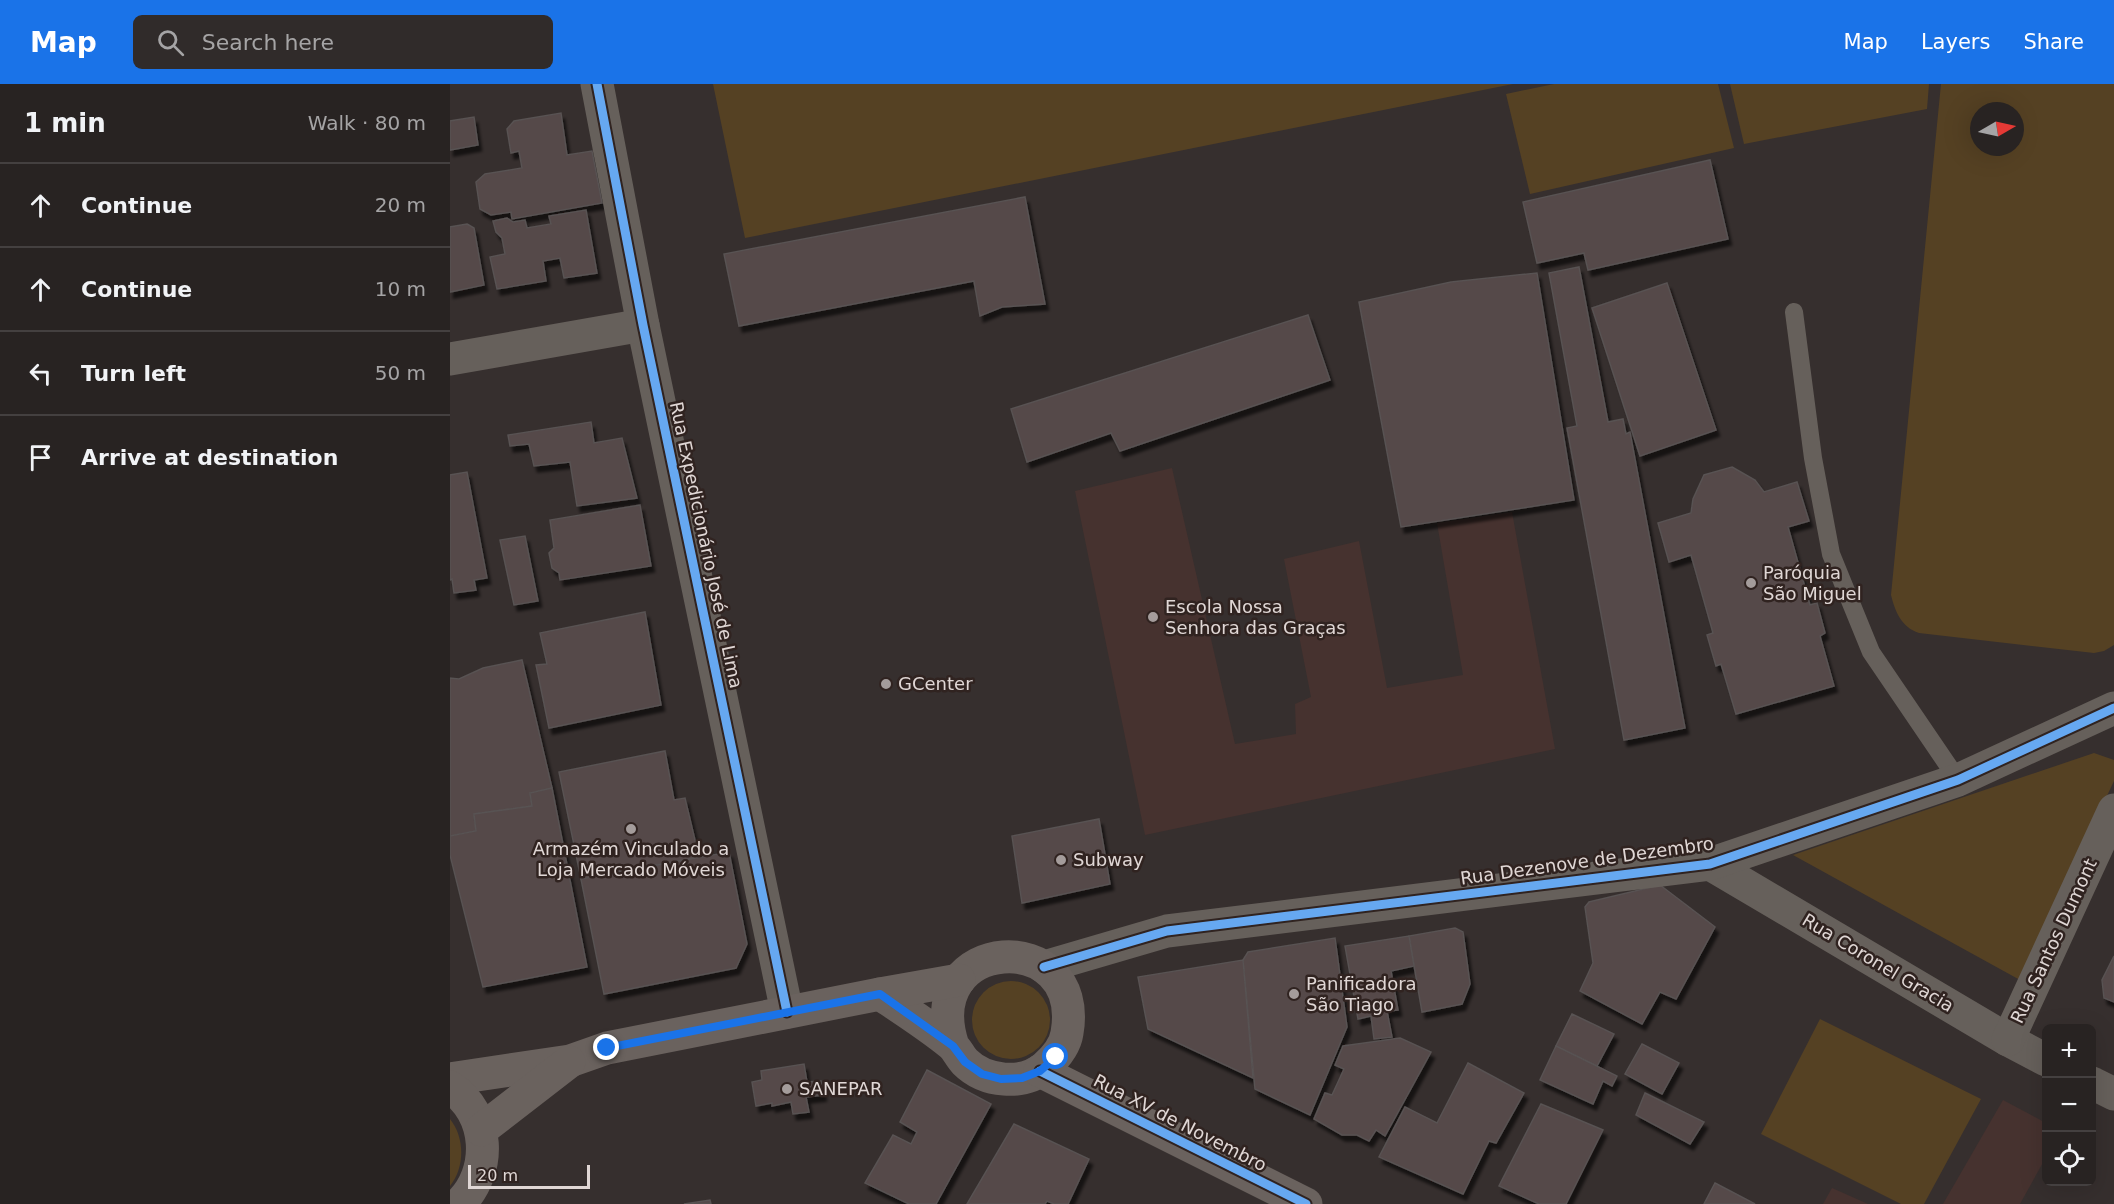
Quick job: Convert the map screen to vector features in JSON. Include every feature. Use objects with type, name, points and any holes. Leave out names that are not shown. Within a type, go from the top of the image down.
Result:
[{"type":"street","name":"Rua Expedicionário José de Lima","points":[[597,84],[643,325],[787,1012]]},
{"type":"street","points":[[450,359],[643,325]]},
{"type":"street","name":"Rua Dezenove de Dezembro","points":[[1044,967],[1167,931],[1710,864],[1958,780],[2114,708]]},
{"type":"street","name":"Rua Santos Dumont","points":[[2008,1040],[2114,810]]},
{"type":"street","name":"Rua Coronel Gracia","points":[[1710,864],[2042,1058]]},
{"type":"street","points":[[880,994],[953,1046],[965,1062],[982,1074],[1001,1079],[1022,1078],[1040,1071],[1056,1057],[1066,1040],[1069,1020],[1067,1000],[1058,981],[1044,967],[1027,959],[1008,956],[990,959],[973,967],[959,980],[946,1012],[953,1046]]},
{"type":"street","points":[[450,1078],[570,1061],[607,1048],[959,980]]},
{"type":"street","points":[[481,1130],[570,1061]]},
{"type":"street","name":"Rua XV de Novembro","points":[[1040,1071],[1306,1204]]},
{"type":"street","points":[[2096,1085],[2114,1094]]},
{"type":"street","points":[[450,1087],[472,1109],[481,1130],[483,1153],[479,1175],[468,1195],[459,1204]]},
{"type":"lane","points":[[1794,312],[1813,458],[1831,554],[1871,652],[1958,780]]},
{"type":"shaded area","points":[[713,84],[1513,84],[745,238]]},
{"type":"shaded area","points":[[1554,84],[1718,84],[1734,148],[1530,194],[1506,94]]},
{"type":"shaded area","points":[[1730,84],[1929,84],[1927,109],[1744,144]]},
{"type":"shaded area","points":[[1941,84],[2114,84],[2114,645],[2104,651],[2094,653],[1919,633],[1903,623],[1891,595]]},
{"type":"shaded area","name":"Escola Nossa Senhora das Graças","points":[[1172,468],[1235,744],[1296,734],[1295,704],[1311,697],[1284,559],[1359,541],[1387,688],[1463,675],[1437,523],[1512,512],[1555,749],[1145,835],[1075,491]]},
{"type":"shaded area","points":[[2094,753],[2114,760],[2114,781],[2020,980],[1793,855]]},
{"type":"shaded area","points":[[1011,981],[1026,984],[1039,992],[1047,1005],[1050,1020],[1047,1035],[1039,1048],[1026,1056],[1011,1059],[996,1056],[983,1048],[975,1035],[972,1020],[975,1005],[983,992],[996,984]]},
{"type":"shaded area","points":[[1820,1019],[1981,1099],[1924,1204],[1901,1204],[1761,1134]]},
{"type":"shaded area","points":[[2003,1100],[2042,1121],[2042,1164],[2020,1204],[1943,1204]]},
{"type":"shaded area","points":[[450,1119],[461,1144],[461,1161],[450,1186]]},
{"type":"shaded area","points":[[1832,1188],[1868,1204],[1823,1204]]},
{"type":"building","points":[[561,113],[567,155],[592,151],[602,203],[512,219],[511,212],[491,215],[480,209],[476,182],[485,174],[522,168],[519,151],[511,153],[507,129],[514,121]]},
{"type":"building","points":[[474,117],[478,145],[450,150],[450,121]]},
{"type":"building","points":[[1710,160],[1728,239],[1588,270],[1584,253],[1537,263],[1523,202]]},
{"type":"building","points":[[1025,197],[1045,304],[1002,307],[980,316],[974,281],[739,326],[724,254]]},
{"type":"building","points":[[586,210],[597,273],[564,278],[560,258],[543,261],[546,281],[497,289],[490,257],[505,254],[502,238],[496,232],[493,221],[507,218],[513,222],[525,220],[527,228],[551,224],[549,216]]},
{"type":"building","points":[[467,224],[474,228],[484,285],[450,292],[450,227]]},
{"type":"building","points":[[1579,267],[1608,422],[1623,419],[1626,434],[1630,432],[1685,728],[1624,740],[1567,428],[1577,426],[1549,273]]},
{"type":"building","points":[[1537,273],[1574,500],[1401,527],[1359,302],[1451,282]]},
{"type":"building","points":[[1667,283],[1716,430],[1640,456],[1592,308]]},
{"type":"building","points":[[1308,315],[1330,380],[1120,451],[1111,433],[1027,462],[1011,409]]},
{"type":"building","points":[[591,422],[594,443],[622,438],[637,498],[577,506],[570,462],[534,466],[529,444],[510,446],[508,435]]},
{"type":"building","name":"Paróquia São Miguel","points":[[1732,467],[1755,480],[1764,492],[1797,482],[1809,521],[1788,527],[1810,605],[1817,603],[1825,633],[1820,636],[1834,686],[1736,714],[1721,664],[1716,666],[1707,635],[1713,633],[1691,555],[1669,562],[1658,523],[1691,513],[1693,499],[1704,475]]},
{"type":"building","points":[[467,472],[487,578],[474,580],[476,590],[454,593],[452,579],[450,580],[450,475]]},
{"type":"building","points":[[640,505],[651,566],[560,580],[559,573],[552,568],[549,553],[554,548],[550,520]]},
{"type":"building","points":[[525,536],[538,601],[514,605],[500,540]]},
{"type":"building","points":[[645,612],[661,705],[549,728],[536,665],[547,664],[540,633]]},
{"type":"building","points":[[522,660],[552,788],[530,793],[532,806],[474,814],[476,831],[450,836],[450,678],[459,679],[483,668]]},
{"type":"building","name":"Armazém Vinculado a Loja Mercado Móveis","points":[[665,751],[674,800],[685,798],[699,857],[581,879],[559,772]]},
{"type":"building","points":[[552,788],[587,967],[483,987],[450,855],[450,836],[476,831],[474,814],[532,806],[530,793]]},
{"type":"building","name":"Subway","points":[[1099,819],[1110,884],[1022,903],[1012,836]]},
{"type":"building","points":[[729,852],[747,944],[736,968],[604,994],[581,879]]},
{"type":"building","points":[[1660,885],[1715,927],[1676,999],[1660,992],[1642,1024],[1580,991],[1593,963],[1585,907],[1589,902]]},
{"type":"building","points":[[1455,928],[1463,932],[1470,984],[1462,1004],[1422,1012],[1409,936]]},
{"type":"building","points":[[1409,936],[1414,966],[1391,971],[1398,1010],[1387,1011],[1392,1037],[1374,1039],[1371,1016],[1358,1019],[1345,946]]},
{"type":"building","name":"Panificadora São Tiago","points":[[1335,938],[1347,1027],[1310,1115],[1255,1089],[1243,960],[1248,952]]},
{"type":"building","points":[[2114,956],[2114,1002],[2104,998],[2102,980]]},
{"type":"building","points":[[1243,960],[1253,1078],[1148,1029],[1138,977]]},
{"type":"building","points":[[1572,1014],[1614,1034],[1597,1066],[1556,1046]]},
{"type":"building","points":[[1400,1038],[1431,1052],[1385,1136],[1376,1130],[1369,1141],[1357,1135],[1342,1135],[1314,1119],[1325,1093],[1332,1095],[1344,1069],[1335,1065],[1343,1046]]},
{"type":"building","points":[[1642,1044],[1679,1063],[1662,1094],[1625,1074]]},
{"type":"building","points":[[1556,1046],[1617,1076],[1612,1086],[1603,1081],[1593,1104],[1540,1080]]},
{"type":"building","points":[[1468,1063],[1524,1093],[1496,1143],[1489,1141],[1463,1194],[1379,1157],[1405,1107],[1437,1123]]},
{"type":"building","name":"SANEPAR","points":[[804,1064],[807,1082],[821,1081],[823,1095],[806,1097],[809,1112],[793,1114],[791,1102],[772,1106],[772,1103],[756,1106],[752,1082],[762,1080],[761,1071]]},
{"type":"building","points":[[927,1070],[991,1104],[936,1204],[909,1204],[865,1183],[893,1135],[911,1144],[917,1132],[900,1122]]},
{"type":"building","points":[[1645,1093],[1704,1122],[1690,1144],[1636,1115]]},
{"type":"building","points":[[1541,1104],[1603,1130],[1566,1204],[1539,1204],[1499,1186]]},
{"type":"building","points":[[1014,1124],[1089,1159],[1068,1204],[1054,1204],[1047,1201],[1045,1204],[967,1204]]},
{"type":"building","points":[[1715,1183],[1755,1204],[1704,1204]]},
{"type":"building","points":[[710,1200],[711,1204],[684,1204]]},
{"type":"cycle path","points":[[597,84],[643,325],[787,1012]]},
{"type":"cycle path","points":[[1044,967],[1167,931],[1710,864],[1958,780],[2114,708]]},
{"type":"cycle path","points":[[1040,1071],[1306,1204]]},
{"type":"place","name":"Paróquia São Miguel","points":[[1751,583]]},
{"type":"place","name":"Escola Nossa Senhora das Graças","points":[[1153,617]]},
{"type":"place","name":"GCenter","points":[[886,684]]},
{"type":"place","name":"Armazém Vinculado a Loja Mercado Móveis","points":[[631,829]]},
{"type":"place","name":"Subway","points":[[1061,860]]},
{"type":"place","name":"Panificadora São Tiago","points":[[1294,994]]},
{"type":"place","name":"SANEPAR","points":[[787,1089]]},
{"type":"route","points":[[607,1048],[880,994],[953,1046],[965,1062],[982,1074],[1001,1079],[1022,1078],[1040,1071],[1056,1057]]}]
